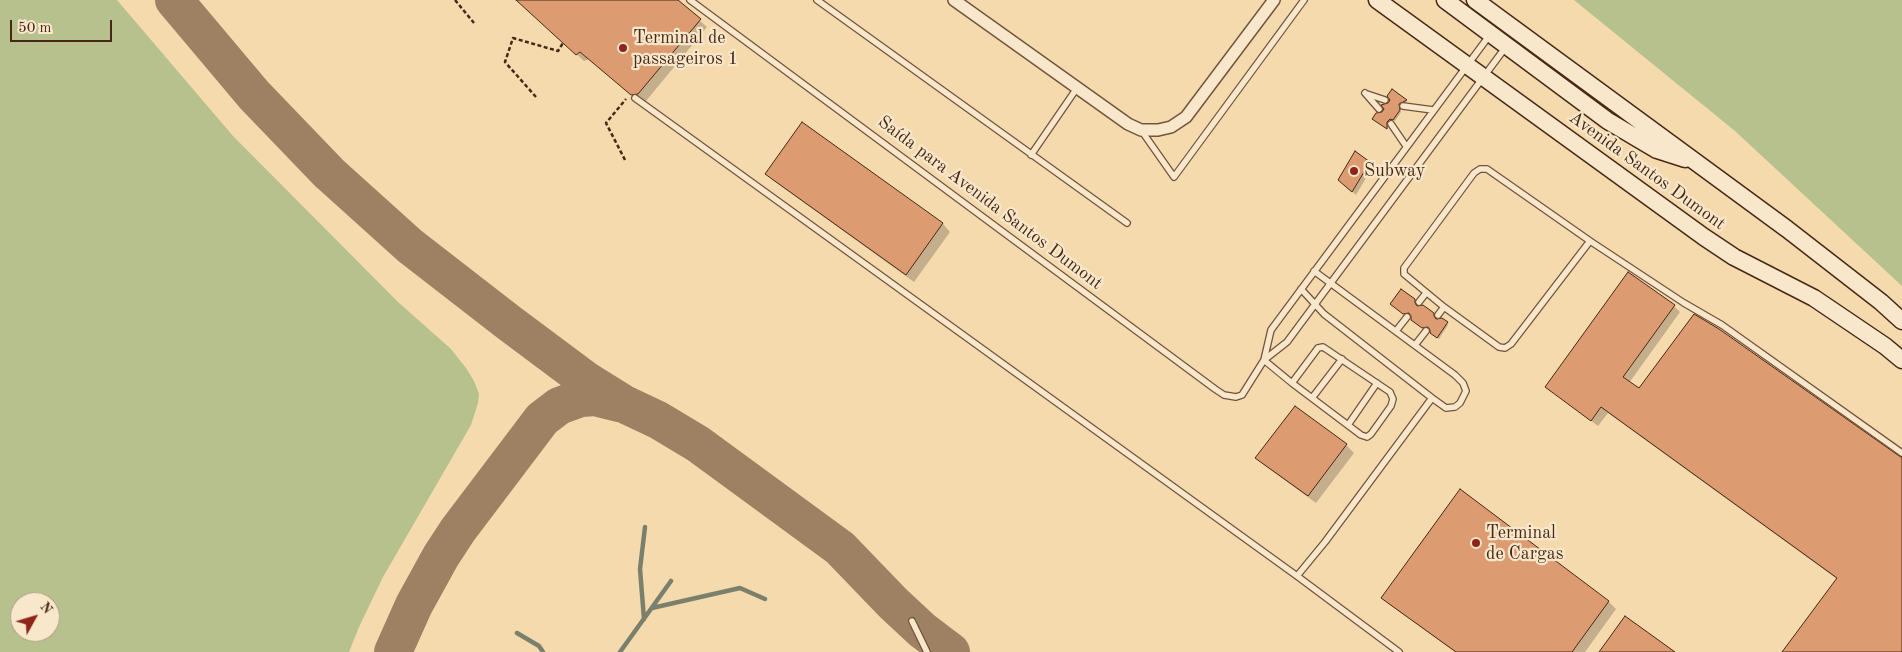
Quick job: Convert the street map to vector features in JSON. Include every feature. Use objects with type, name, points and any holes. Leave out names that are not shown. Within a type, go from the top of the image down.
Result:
[{"type":"main road","name":"Avenida Santos Dumont","points":[[1377,0],[1704,237],[1734,257],[1820,302],[1902,360]]},
{"type":"main road","points":[[1445,0],[1608,121],[1634,138],[1657,150],[1697,162]]},
{"type":"main road","name":"Avenida Santos Dumont","points":[[1479,3],[1787,229],[1881,302],[1902,321]]},
{"type":"main road","points":[[1472,20],[1479,3]]},
{"type":"street","points":[[959,2],[1128,124],[1141,130],[1158,130],[1171,127],[1186,117],[1271,2]]},
{"type":"lane","name":"Saída para Avenida Santos Dumont","points":[[690,0],[1215,389],[1230,397],[1242,395],[1264,360]]},
{"type":"lane","points":[[817,0],[1127,222]]},
{"type":"lane","points":[[1141,130],[1174,177],[1304,0]]},
{"type":"lane","points":[[1264,360],[1271,330],[1490,34]]},
{"type":"lane","points":[[1264,360],[1287,342],[1315,306],[1506,46]]},
{"type":"lane","points":[[1031,154],[1077,88]]},
{"type":"lane","points":[[1379,109],[1365,93],[1385,100]]},
{"type":"lane","points":[[635,98],[1399,652]]},
{"type":"lane","points":[[1403,106],[1433,110]]},
{"type":"lane","points":[[1391,124],[1406,146]]},
{"type":"lane","points":[[1590,241],[1511,344],[1505,348],[1499,347],[1444,307],[1404,274],[1404,268],[1474,173],[1480,169],[1487,169],[1590,241],[1684,303],[1722,325],[1902,453]]},
{"type":"lane","points":[[1301,289],[1315,306],[1432,398],[1446,408],[1455,407],[1460,403],[1466,391],[1463,383],[1455,375],[1314,271]]},
{"type":"lane","points":[[1419,302],[1426,293]]},
{"type":"lane","points":[[1438,315],[1444,307]]},
{"type":"lane","points":[[1396,331],[1407,317]]},
{"type":"lane","points":[[1415,345],[1426,331]]},
{"type":"lane","points":[[1264,360],[1292,383],[1361,435],[1367,436],[1371,434],[1391,406],[1393,399],[1390,392],[1323,347],[1318,348],[1292,383]]},
{"type":"lane","points":[[1312,398],[1342,359]]},
{"type":"lane","points":[[1348,425],[1377,383]]},
{"type":"lane","points":[[1296,576],[1325,542],[1432,398]]},
{"type":"lane","points":[[912,621],[927,652]]},
{"type":"path","points":[[455,0],[474,24]]},
{"type":"path","points":[[536,97],[505,62],[513,38],[558,51],[563,43]]},
{"type":"path","points":[[623,103],[606,123],[625,160]]},
{"type":"green space","points":[[0,0],[117,0],[233,136],[398,302],[451,349],[474,381],[479,394],[471,425],[383,577],[349,652],[0,652]]},
{"type":"green space","points":[[1574,0],[1902,0],[1902,286],[1735,131]]},
{"type":"building","name":"Terminal de passageiros 1","points":[[516,0],[678,0],[701,19],[638,94],[631,95],[580,52],[576,55]]},
{"type":"building","points":[[1392,89],[1407,100],[1399,104],[1400,110],[1393,120],[1390,119],[1387,122],[1387,129],[1372,119],[1376,113],[1382,112],[1384,109],[1381,105],[1388,103],[1390,100],[1387,96]]},
{"type":"building","points":[[802,122],[943,223],[906,275],[765,174]]},
{"type":"building","name":"Subway","points":[[1355,151],[1370,162],[1352,192],[1338,180]]},
{"type":"building","points":[[1628,272],[1675,305],[1623,377],[1639,388],[1694,314],[1719,329],[1902,458],[1902,652],[1782,652],[1837,578],[1601,407],[1591,421],[1545,387]]},
{"type":"building","points":[[1401,289],[1415,299],[1417,306],[1423,305],[1434,313],[1436,319],[1442,318],[1448,322],[1437,338],[1430,333],[1428,327],[1422,328],[1411,320],[1409,313],[1403,314],[1390,304]]},
{"type":"building","points":[[1295,406],[1347,444],[1308,496],[1255,458]]},
{"type":"building","name":"Terminal de Cargas","points":[[1460,489],[1609,601],[1572,652],[1456,652],[1381,598]]},
{"type":"building","points":[[1625,616],[1675,652],[1599,652]]},
{"type":"waterway","points":[[644,619],[640,569],[645,527]]},
{"type":"waterway","points":[[620,652],[671,581]]},
{"type":"waterway","points":[[652,608],[740,588],[765,599]]},
{"type":"waterway","points":[[517,633],[539,646],[543,652]]},
{"type":"taxiway","points":[[174,0],[254,95],[329,173],[410,246],[587,381],[624,404],[658,420],[698,444],[840,548],[893,603],[922,630],[951,652]]},
{"type":"taxiway","points":[[393,652],[414,605],[441,556],[458,530],[542,419],[559,406],[581,398],[595,397],[619,403]]},
{"type":"place","name":"Terminal de passageiros 1","points":[[623,48]]},
{"type":"place","name":"Subway","points":[[1354,171]]},
{"type":"place","name":"Terminal de Cargas","points":[[1476,543]]}]
